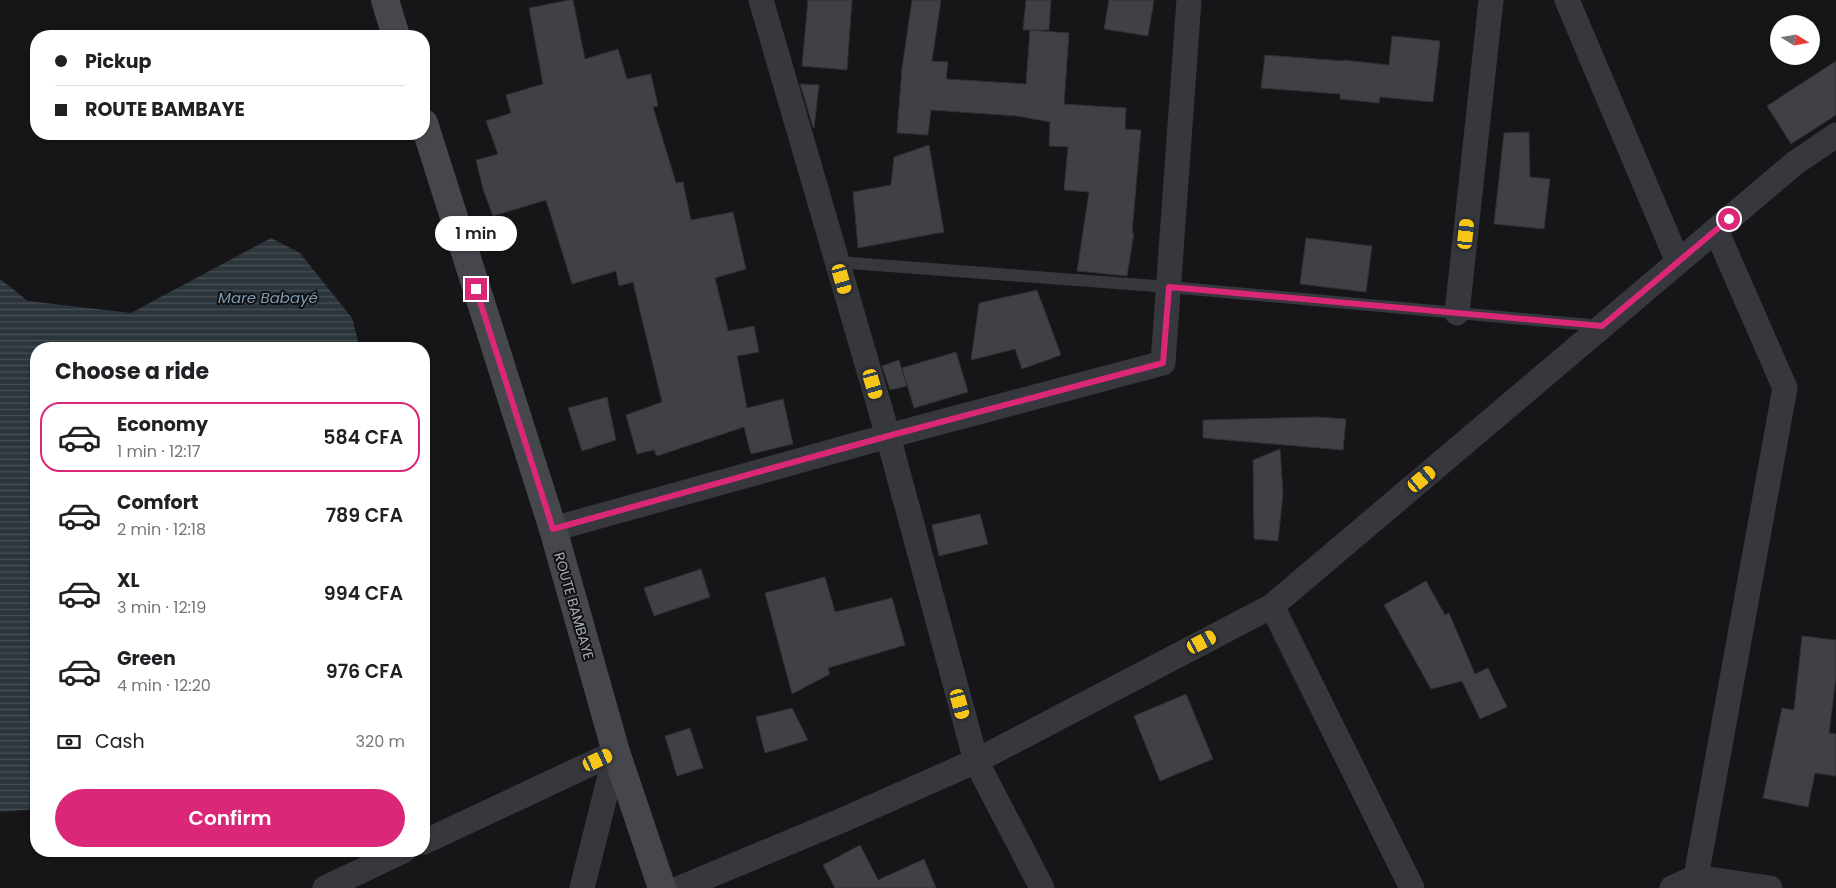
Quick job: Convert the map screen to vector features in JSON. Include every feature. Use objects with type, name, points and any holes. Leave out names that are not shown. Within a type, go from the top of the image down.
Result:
[{"type":"street","points":[[385,0],[394,30]]},
{"type":"street","points":[[761,0],[888,436],[976,761],[1042,888]]},
{"type":"street","points":[[553,529],[888,436],[1163,363],[1190,0]]},
{"type":"street","points":[[1458,313],[1491,0]]},
{"type":"street","points":[[1567,0],[1678,262]]},
{"type":"street","points":[[680,888],[845,819],[976,761],[1272,606],[1795,163],[1836,136]]},
{"type":"street","name":"ROUTE BAMBAYE","points":[[429,140],[553,529],[616,752],[662,888]]},
{"type":"street","points":[[1696,877],[1785,388],[1716,230]]},
{"type":"street","points":[[1272,606],[1412,888]]},
{"type":"street","points":[[430,839],[616,752]]},
{"type":"street","points":[[582,888],[616,752]]},
{"type":"street","points":[[325,888],[390,857]]},
{"type":"street","points":[[1672,888],[1696,877],[1770,888]]},
{"type":"lane","points":[[837,262],[1169,287],[1602,326]]},
{"type":"water","name":"Mare Babayé","points":[[271,238],[300,253],[352,318],[358,342],[30,342],[30,810],[0,812],[0,279],[28,301],[131,313]]},
{"type":"building","points":[[573,0],[585,59],[618,49],[627,79],[651,74],[658,106],[653,107],[676,183],[683,182],[691,220],[733,212],[746,269],[715,278],[728,331],[754,326],[759,352],[737,356],[747,408],[783,399],[793,444],[751,454],[744,427],[657,456],[654,450],[637,454],[626,415],[662,402],[633,282],[619,286],[616,271],[572,284],[546,200],[493,216],[483,189],[476,160],[498,154],[486,121],[511,113],[506,95],[543,84],[529,8]]},
{"type":"building","points":[[808,0],[852,0],[847,70],[802,66]]},
{"type":"building","points":[[912,0],[941,0],[932,61],[948,62],[946,79],[1026,84],[1030,30],[1069,33],[1064,104],[1126,108],[1125,129],[1141,130],[1132,233],[1134,233],[1127,276],[1077,271],[1089,192],[1064,190],[1068,147],[1049,146],[1050,122],[1017,116],[931,110],[928,135],[897,133],[902,68]]},
{"type":"building","points":[[1026,0],[1051,0],[1049,30],[1023,30]]},
{"type":"building","points":[[1109,0],[1154,0],[1148,36],[1104,29]]},
{"type":"building","points":[[1392,36],[1440,41],[1433,102],[1380,97],[1379,103],[1340,99],[1340,94],[1261,88],[1265,55],[1389,65]]},
{"type":"building","points":[[1836,61],[1836,115],[1791,144],[1767,106]]},
{"type":"building","points":[[800,84],[819,85],[814,128],[813,127]]},
{"type":"building","points":[[1529,132],[1530,177],[1550,179],[1544,229],[1494,224],[1504,133]]},
{"type":"building","points":[[929,145],[944,232],[858,248],[853,192],[891,185],[894,157]]},
{"type":"building","points":[[1306,238],[1372,246],[1366,292],[1300,284]]},
{"type":"building","points":[[1037,290],[1061,355],[1022,369],[1015,349],[971,360],[979,303]]},
{"type":"building","points":[[956,352],[968,392],[914,408],[902,368]]},
{"type":"building","points":[[899,360],[907,386],[890,390],[882,366]]},
{"type":"building","points":[[607,397],[616,440],[582,451],[568,408]]},
{"type":"building","points":[[1317,417],[1346,419],[1343,450],[1203,438],[1203,420]]},
{"type":"building","points":[[1280,449],[1283,494],[1278,541],[1254,539],[1253,460]]},
{"type":"building","points":[[980,514],[988,544],[939,556],[932,525]]},
{"type":"building","points":[[701,569],[710,597],[654,616],[644,588]]},
{"type":"building","points":[[825,577],[835,612],[892,598],[905,645],[828,668],[830,674],[792,694],[765,593]]},
{"type":"building","points":[[1426,581],[1445,615],[1449,613],[1475,674],[1488,668],[1507,707],[1480,719],[1462,681],[1431,689],[1384,605]]},
{"type":"building","points":[[1802,636],[1836,640],[1836,677],[1829,733],[1836,734],[1836,776],[1815,773],[1808,807],[1763,798],[1782,708],[1794,710]]},
{"type":"building","points":[[1186,694],[1213,759],[1160,781],[1134,716]]},
{"type":"building","points":[[792,708],[808,740],[765,753],[756,717]]},
{"type":"building","points":[[690,728],[703,768],[677,776],[665,736]]},
{"type":"building","points":[[860,845],[878,880],[924,859],[936,888],[835,888],[823,865]]},
{"type":"route","points":[[476,289],[553,529],[888,436],[1163,363],[1169,287],[1602,326],[1729,219]]}]
